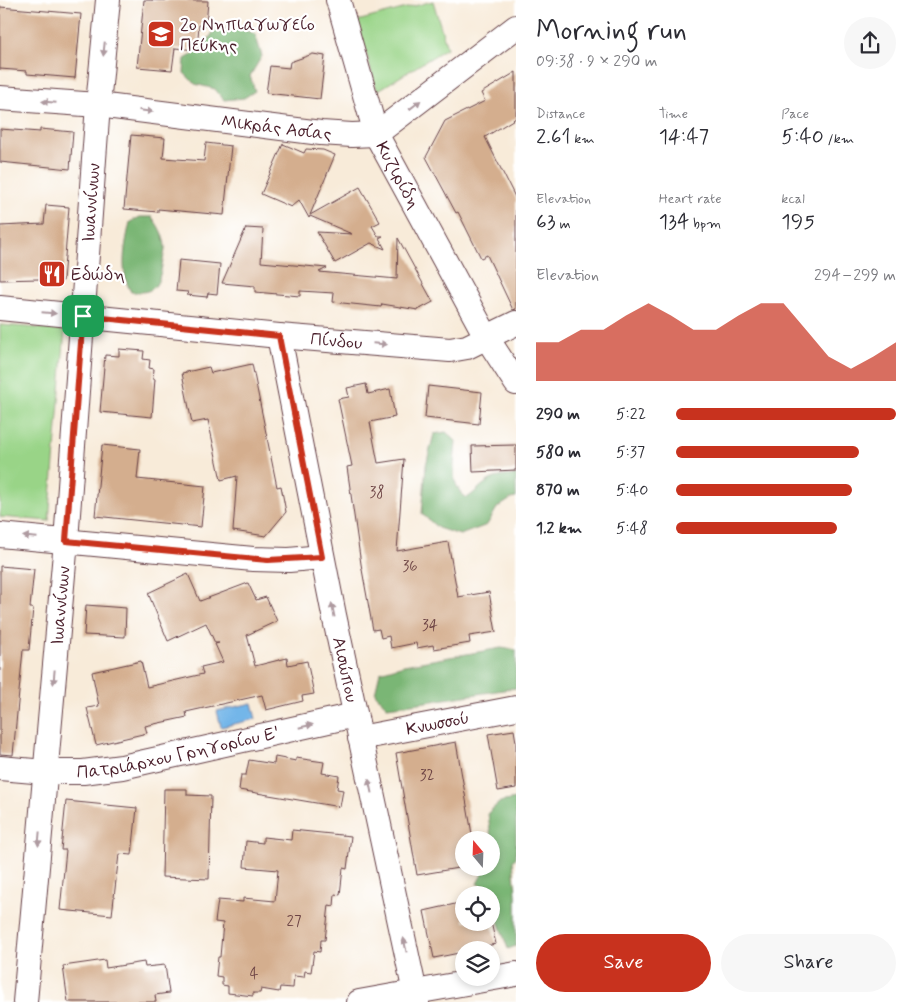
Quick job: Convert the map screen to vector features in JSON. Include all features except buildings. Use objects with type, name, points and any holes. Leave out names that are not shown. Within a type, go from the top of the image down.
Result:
[{"type":"street","name":"Ιωαννίνων","points":[[25,1002],[66,541],[98,105],[108,0]]},
{"type":"street","name":"Κυζιρίδη","points":[[338,0],[376,134],[487,338],[516,383]]},
{"type":"street","points":[[376,134],[516,27]]},
{"type":"street","name":"Μικράς Ασίας","points":[[0,98],[98,105],[321,133],[376,134]]},
{"type":"street","name":"Πίνδου","points":[[0,308],[279,336],[450,350],[467,347],[516,323]]},
{"type":"street","name":"Αισώπου","points":[[279,336],[322,557],[416,997]]},
{"type":"street","points":[[0,535],[268,560],[322,557]]},
{"type":"street","name":"Κνωσσού","points":[[360,738],[516,708]]},
{"type":"street","name":"Πατριάρχου Γρηγορίου Ε'","points":[[0,768],[45,772],[83,772],[122,767],[355,715]]},
{"type":"street","points":[[359,1002],[416,997],[516,974]]},
{"type":"green space","points":[[433,1],[447,48],[377,91],[357,21]]},
{"type":"green space","points":[[236,26],[255,34],[262,56],[250,76],[255,91],[244,98],[224,100],[215,89],[195,84],[184,73],[185,59],[202,49],[214,31]]},
{"type":"green space","points":[[140,217],[152,217],[162,234],[165,249],[160,276],[155,286],[147,291],[131,292],[125,275],[125,249],[130,222]]},
{"type":"green space","points":[[0,325],[65,330],[49,521],[0,517]]},
{"type":"green space","points":[[446,432],[456,441],[455,480],[461,493],[467,498],[490,480],[516,475],[516,498],[497,508],[487,525],[460,535],[438,528],[422,514],[426,465],[434,434]]},
{"type":"green space","points":[[501,648],[516,650],[516,688],[387,707],[375,693],[380,672],[404,665]]},
{"type":"green space","points":[[516,799],[516,857],[513,861],[516,895],[516,946],[508,949],[500,926],[500,886],[477,884],[482,876],[500,876],[500,831],[490,831],[488,813],[500,802]]},
{"type":"water","points":[[252,703],[256,719],[221,727],[217,711]]},
{"type":"place","name":"2ο Νηπιαγωγείο Πεύκης","points":[[161,34]]},
{"type":"place","name":"Εδώδη","points":[[52,274]]},
{"type":"route","points":[[83,316],[279,336],[322,557],[268,560],[66,541],[83,316]]}]
